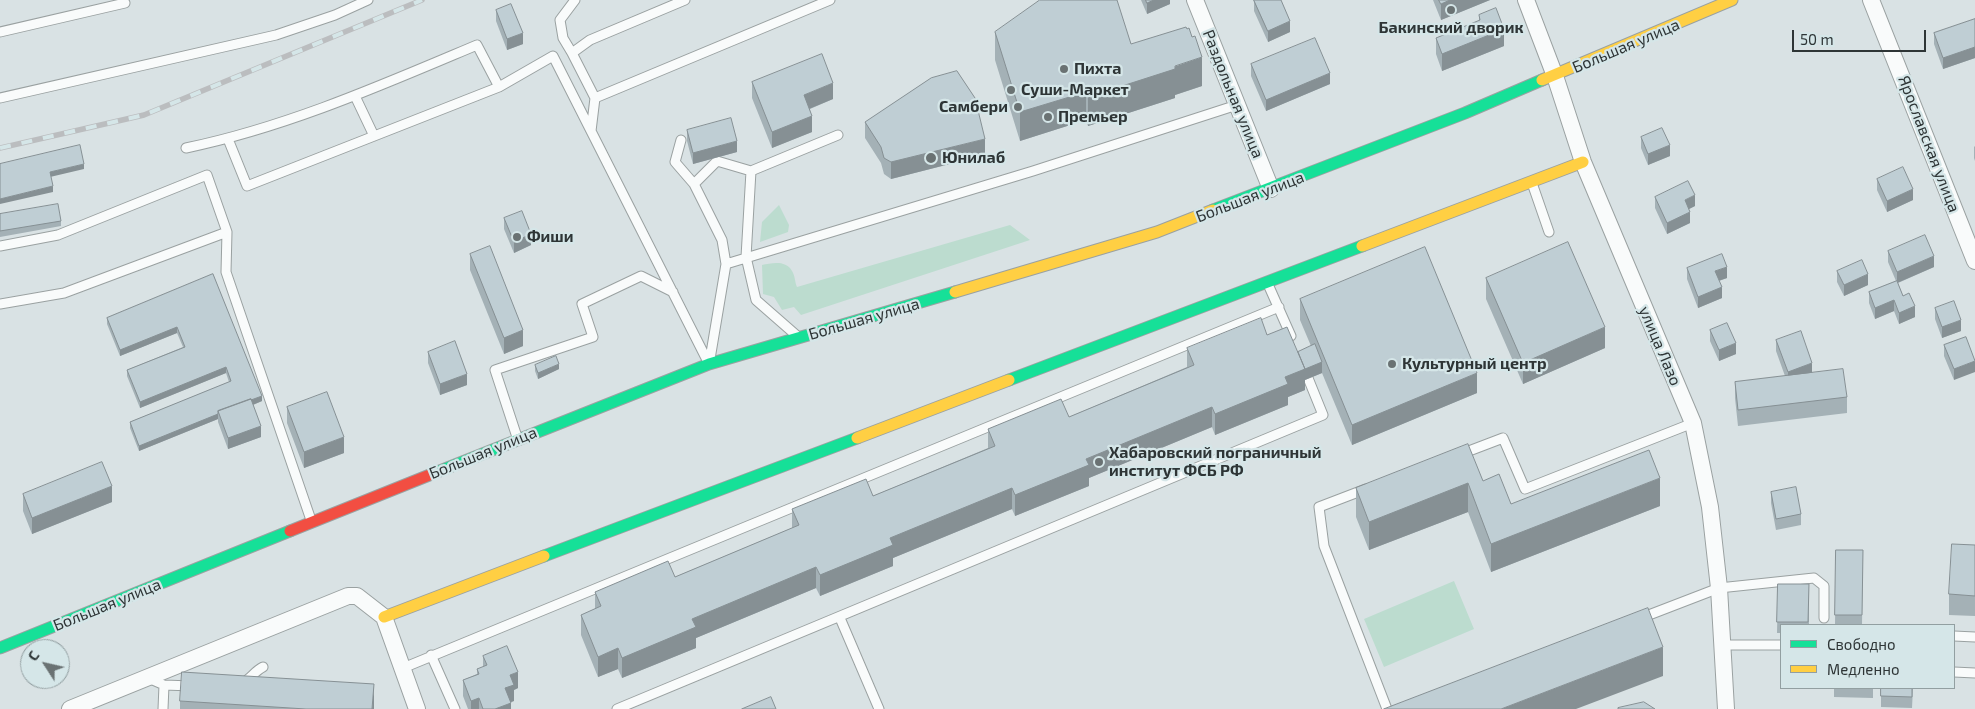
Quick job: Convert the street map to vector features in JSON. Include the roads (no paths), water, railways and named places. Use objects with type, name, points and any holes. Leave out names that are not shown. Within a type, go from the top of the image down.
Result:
[{"type":"main road","name":"Большая улица","points":[[0,648],[709,364],[1157,232],[1271,189],[1555,76],[1732,0]]},
{"type":"main road","points":[[384,617],[1583,162]]},
{"type":"street","name":"Раздольная улица","points":[[1195,0],[1271,189]]},
{"type":"street","name":"улица Лазо","points":[[1526,0],[1555,76],[1583,162],[1693,424],[1710,507],[1719,588],[1726,709]]},
{"type":"street","name":"Ярославская улица","points":[[1871,0],[1975,261]]},
{"type":"street","points":[[70,709],[348,596],[357,596],[384,617],[416,709]]},
{"type":"lane","points":[[0,98],[276,35],[334,15],[368,0]]},
{"type":"lane","points":[[575,0],[560,20],[563,38],[594,98],[591,131]]},
{"type":"lane","points":[[572,53],[590,40],[685,0]]},
{"type":"lane","points":[[594,98],[830,0]]},
{"type":"lane","points":[[0,32],[125,3]]},
{"type":"lane","points":[[186,148],[228,139],[355,96],[477,45],[498,87]]},
{"type":"lane","points":[[228,139],[247,186],[498,87],[553,56],[709,364]]},
{"type":"lane","points":[[355,96],[374,136]]},
{"type":"lane","points":[[726,264],[1237,105]]},
{"type":"lane","points":[[694,184],[717,161],[751,171],[838,135]]},
{"type":"lane","points":[[680,140],[675,162],[694,184],[722,240],[726,264],[709,364]]},
{"type":"lane","points":[[751,171],[746,257],[756,300],[800,338]]},
{"type":"lane","points":[[0,246],[58,235],[206,175],[227,232],[226,272],[312,522]]},
{"type":"lane","points":[[1532,181],[1550,232]]},
{"type":"lane","points":[[0,304],[64,293],[227,232]]},
{"type":"lane","points":[[518,439],[495,370],[593,337],[582,304],[641,276],[672,292]]},
{"type":"lane","points":[[1267,282],[1294,343]]},
{"type":"lane","points":[[403,668],[1279,307]]},
{"type":"lane","points":[[618,709],[1323,415],[1308,378]]},
{"type":"lane","points":[[1448,459],[1503,438],[1525,489],[1693,424]]},
{"type":"lane","points":[[1374,486],[1319,507],[1324,546],[1387,709]]},
{"type":"lane","points":[[1635,620],[1719,588],[1814,578],[1824,586],[1824,618]]},
{"type":"lane","points":[[840,618],[879,709]]},
{"type":"lane","points":[[1955,636],[1975,636]]},
{"type":"lane","points":[[1722,645],[1780,645]]},
{"type":"lane","points":[[431,655],[455,709]]},
{"type":"lane","points":[[236,687],[248,680],[256,671],[263,667]]},
{"type":"lane","points":[[1955,672],[1975,673]]},
{"type":"lane","points":[[148,678],[164,685],[200,686]]},
{"type":"lane","points":[[163,709],[164,685]]},
{"type":"railway","points":[[0,148],[144,115],[422,0]]},
{"type":"place","name":"Бакинский дворик","points":[[1451,10]]},
{"type":"place","name":"Пихта","points":[[1064,69]]},
{"type":"place","name":"Суши-Маркет","points":[[1011,90]]},
{"type":"place","name":"Самбери","points":[[1018,107]]},
{"type":"place","name":"Премьер","points":[[1048,117]]},
{"type":"place","name":"Юнилаб","points":[[931,158]]},
{"type":"place","name":"Фиши","points":[[517,237]]},
{"type":"place","name":"Культурный центр","points":[[1392,364]]},
{"type":"place","name":"Хабаровский пограничный институт ФСБ РФ","points":[[1099,462]]}]
